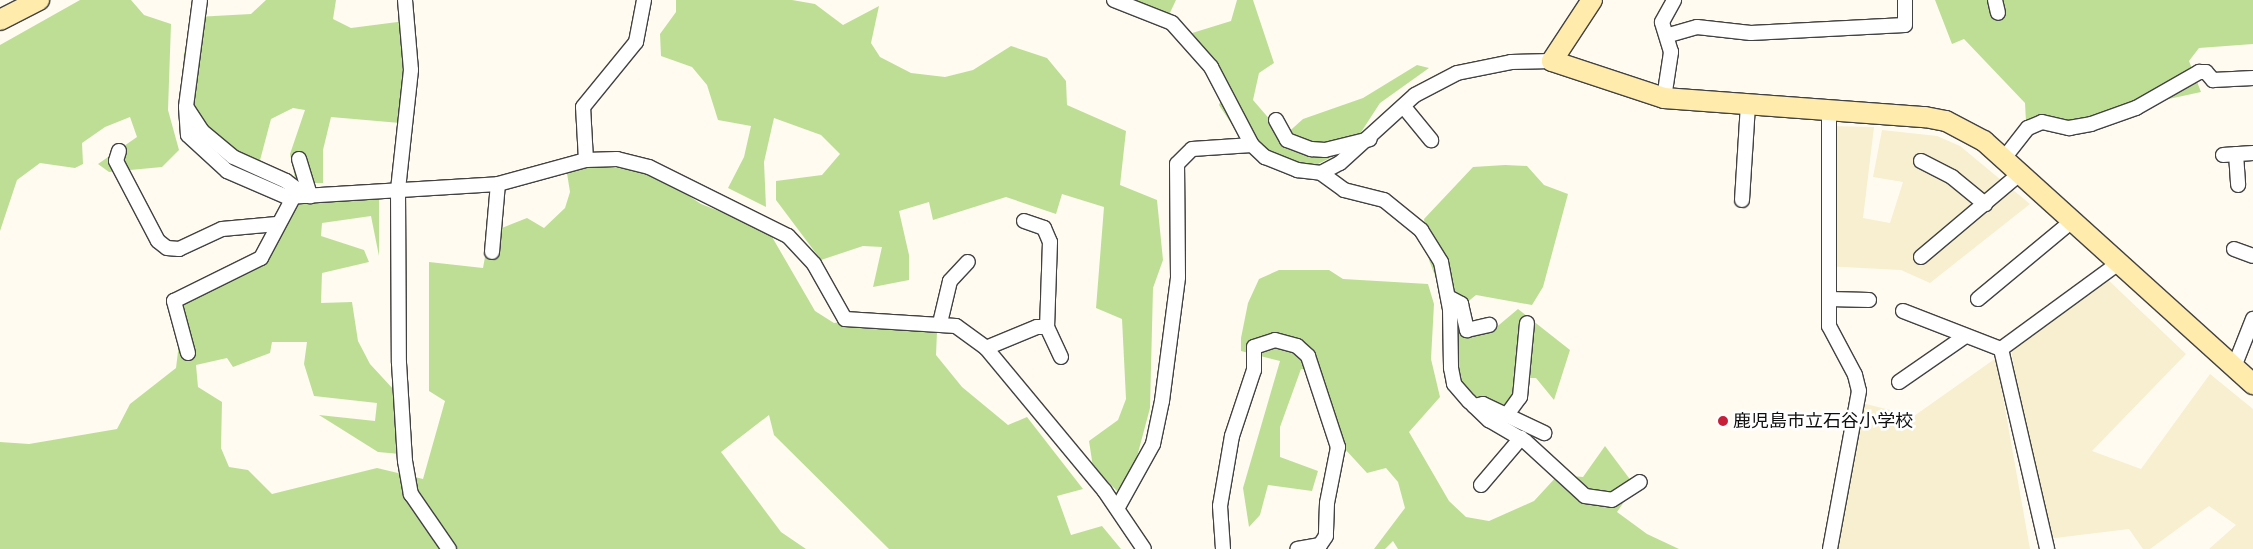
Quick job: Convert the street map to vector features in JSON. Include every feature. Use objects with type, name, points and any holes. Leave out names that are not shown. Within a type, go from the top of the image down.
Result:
[{"type":"street","points":[[0,20],[39,0]]},
{"type":"street","points":[[200,0],[186,107],[188,135],[227,171],[303,196],[498,184],[586,160],[617,159],[649,167],[788,236],[814,264],[845,319],[940,323],[956,326],[986,348],[1118,507],[1144,549]]},
{"type":"street","points":[[405,0],[411,70],[398,190],[399,363],[405,460],[411,494],[435,523],[449,549]]},
{"type":"street","points":[[586,160],[583,107],[636,42],[644,0]]},
{"type":"street","points":[[1114,0],[1172,23],[1195,45],[1252,145],[1278,163],[1321,172],[1344,190],[1384,200],[1408,216],[1442,262],[1448,297],[1454,384],[1474,406],[1521,438],[1585,496],[1612,500],[1640,482]]},
{"type":"street","points":[[1552,61],[1592,0]]},
{"type":"street","points":[[1664,98],[1669,35],[1662,22],[1674,0]]},
{"type":"street","points":[[1669,35],[1696,27],[1751,32],[1905,25],[1904,0]]},
{"type":"street","points":[[1321,172],[1370,139],[1415,95],[1458,73],[1511,62],[1552,61],[1664,98],[1829,109],[1946,121],[2005,157],[2253,384]]},
{"type":"street","points":[[2005,157],[2028,128],[2042,122],[2069,128],[2091,124],[2136,108],[2199,72],[2206,72],[2213,80],[2253,78]]},
{"type":"street","points":[[1742,200],[1748,104]]},
{"type":"street","points":[[1404,107],[1431,140]]},
{"type":"street","points":[[1829,109],[1828,326],[1855,375],[1859,391],[1830,549]]},
{"type":"street","points":[[1276,120],[1287,140],[1311,149],[1326,150],[1370,139]]},
{"type":"street","points":[[1118,507],[1153,444],[1162,402],[1178,278],[1177,164],[1192,149],[1252,145]]},
{"type":"street","points":[[119,151],[116,161],[158,240],[167,248],[179,249],[222,229],[277,224]]},
{"type":"street","points":[[2238,185],[2229,155],[2253,153]]},
{"type":"street","points":[[188,353],[174,301],[261,258],[277,224],[303,196],[299,159]]},
{"type":"street","points":[[1921,161],[1952,177],[1985,204]]},
{"type":"street","points":[[1921,257],[2022,172]]},
{"type":"street","points":[[492,252],[498,184]]},
{"type":"street","points":[[1978,299],[2073,220]]},
{"type":"street","points":[[1024,222],[1044,228],[1050,242],[1047,328],[1061,357]]},
{"type":"street","points":[[2234,249],[2253,256]]},
{"type":"street","points":[[940,323],[950,281],[968,262]]},
{"type":"street","points":[[2001,350],[2120,262]]},
{"type":"street","points":[[1448,297],[1461,304],[1467,330],[1489,325]]},
{"type":"street","points":[[1829,299],[1869,300]]},
{"type":"street","points":[[1902,311],[2001,350]]},
{"type":"street","points":[[2234,367],[2253,318]]},
{"type":"street","points":[[1506,416],[1520,397],[1528,323]]},
{"type":"street","points":[[986,348],[1037,327],[1047,328]]},
{"type":"street","points":[[1899,382],[1964,336]]},
{"type":"street","points":[[1223,549],[1220,506],[1232,436],[1254,370],[1254,347],[1275,340],[1297,346],[1308,356],[1338,447],[1327,503],[1326,536],[1320,545],[1297,549]]},
{"type":"street","points":[[2001,350],[2047,549]]},
{"type":"street","points":[[1474,406],[1483,404],[1544,433]]},
{"type":"street","points":[[1481,485],[1521,438]]},
{"type":"shaded area","points":[[1828,126],[1874,127],[1863,218],[1890,223],[1903,182],[1873,177],[1882,130],[1937,136],[1960,146],[2030,204],[1930,283],[1901,270],[1823,266]]},
{"type":"shaded area","points":[[2104,276],[2186,354],[2092,451],[2141,469],[2210,374],[2253,409],[2253,549],[2209,549],[2236,525],[2209,506],[2150,549],[2143,549],[2129,529],[2039,540],[2011,348]]},
{"type":"shaded area","points":[[1996,358],[2030,549],[1828,549],[1854,401],[1914,416]]},
{"type":"green space","points":[[80,0],[131,0],[144,15],[171,24],[168,110],[179,150],[162,167],[109,172],[98,164],[137,137],[130,117],[105,127],[82,143],[83,164],[75,168],[40,163],[17,180],[0,231],[0,45]]},
{"type":"green space","points":[[266,0],[336,0],[333,19],[351,28],[413,20],[414,79],[400,123],[331,117],[323,150],[323,183],[296,183],[290,154],[305,110],[293,108],[271,119],[259,164],[205,139],[181,92],[184,53],[196,17],[251,14]]},
{"type":"green space","points":[[676,0],[792,0],[815,4],[843,25],[879,6],[871,43],[880,57],[911,73],[945,77],[973,70],[1011,46],[1047,58],[1066,81],[1067,105],[1126,131],[1120,185],[1157,200],[1163,260],[1153,288],[1150,408],[1134,468],[1117,491],[1093,467],[1089,441],[1118,420],[1126,399],[1122,319],[1096,308],[1104,207],[1062,194],[1056,214],[1006,197],[933,220],[929,202],[899,211],[909,255],[909,280],[873,287],[882,247],[863,246],[821,260],[776,200],[776,181],[822,175],[840,154],[821,135],[774,118],[764,162],[766,207],[728,188],[744,157],[751,126],[718,120],[707,85],[692,67],[661,56],[660,34],[676,12]]},
{"type":"green space","points":[[1125,0],[1176,0],[1167,19]]},
{"type":"green space","points":[[1237,0],[1253,0],[1274,63],[1259,73],[1253,100],[1284,136],[1303,119],[1363,98],[1417,65],[1429,68],[1380,103],[1354,143],[1338,154],[1312,167],[1288,169],[1246,146],[1219,105],[1225,91],[1189,34],[1231,21]]},
{"type":"green space","points":[[1935,0],[2253,0],[2253,44],[2199,48],[2189,61],[2201,92],[2044,126],[2026,122],[2025,103],[1964,39],[1952,44]]},
{"type":"green space","points":[[584,165],[652,171],[701,204],[768,230],[815,311],[834,323],[886,317],[937,332],[936,355],[962,387],[1008,425],[1027,417],[1083,489],[1057,496],[1071,535],[1102,526],[1121,549],[889,549],[774,435],[769,415],[721,452],[781,532],[806,549],[0,549],[0,442],[29,444],[117,429],[130,404],[176,368],[180,335],[175,303],[257,252],[300,198],[379,195],[379,256],[371,216],[322,223],[321,236],[364,250],[369,262],[322,273],[321,303],[352,302],[358,341],[370,364],[394,390],[400,454],[378,452],[319,415],[375,421],[377,403],[314,396],[304,364],[307,342],[272,342],[270,353],[233,367],[227,358],[196,365],[198,387],[222,402],[221,448],[229,467],[248,470],[272,494],[377,468],[423,479],[445,401],[429,391],[429,262],[483,268],[487,246],[497,230],[527,218],[544,228],[565,208],[570,192],[566,167]]},
{"type":"green space","points":[[1527,166],[1544,185],[1568,194],[1543,287],[1532,305],[1476,295],[1465,304],[1467,321],[1493,330],[1518,309],[1570,350],[1554,400],[1536,378],[1521,378],[1513,417],[1498,419],[1447,370],[1445,302],[1429,260],[1424,219],[1473,167]]},
{"type":"green space","points":[[1279,270],[1329,270],[1343,279],[1428,284],[1434,304],[1431,359],[1440,397],[1409,432],[1449,501],[1466,517],[1489,521],[1534,501],[1558,475],[1583,477],[1605,446],[1635,486],[1617,512],[1647,534],[1679,549],[1398,549],[1393,541],[1385,549],[1374,549],[1405,508],[1398,482],[1386,468],[1367,473],[1344,448],[1313,370],[1301,369],[1280,427],[1280,457],[1318,471],[1312,491],[1268,485],[1260,515],[1249,527],[1243,488],[1280,361],[1241,351],[1241,338],[1248,303],[1259,279]]},
{"type":"place","name":"鹿児島市立石谷小学校","points":[[1723,421]]}]
